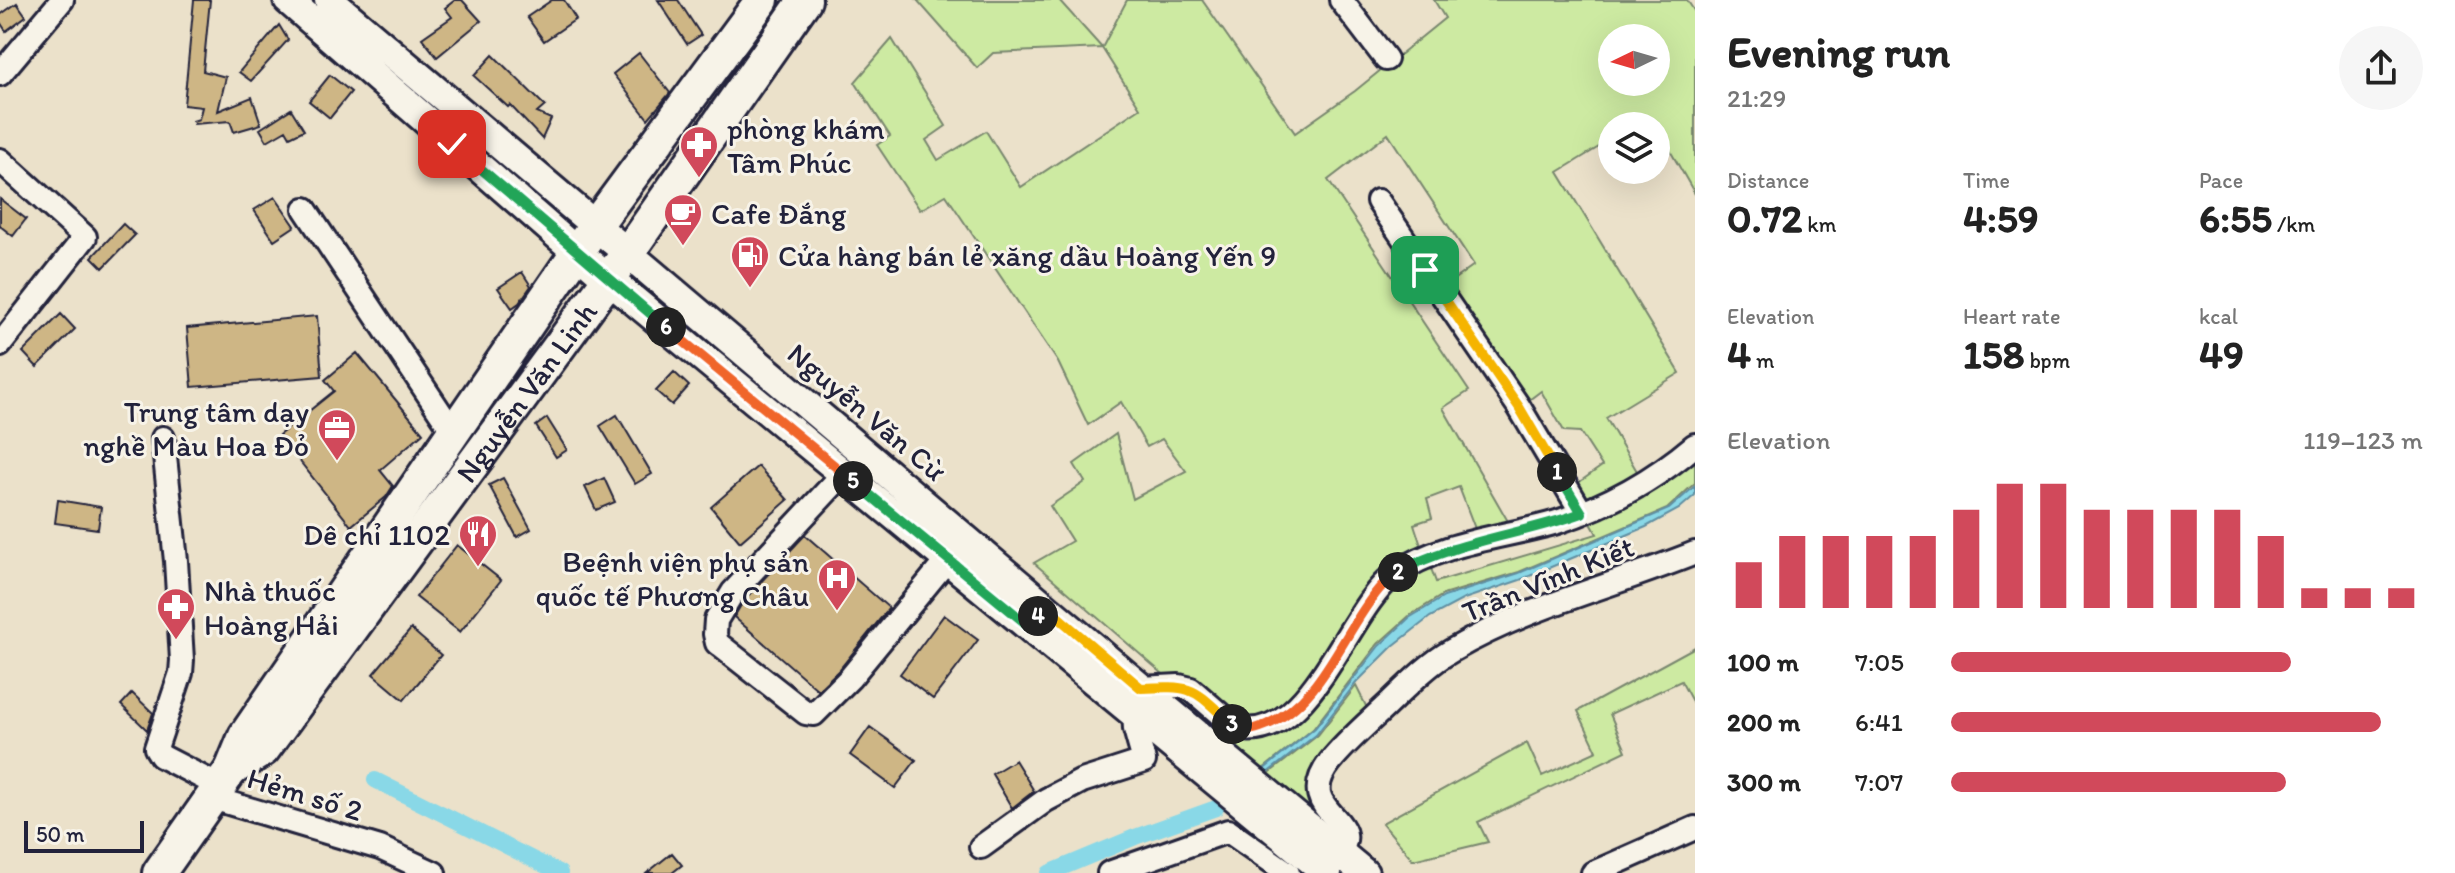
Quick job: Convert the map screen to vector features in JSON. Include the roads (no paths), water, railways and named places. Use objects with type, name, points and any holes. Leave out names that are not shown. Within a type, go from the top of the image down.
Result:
[{"type":"highway","name":"Nguyễn Văn Linh","points":[[159,873],[221,784],[245,736],[577,252],[762,0]]},
{"type":"highway","name":"Nguyễn Văn Linh","points":[[221,784],[263,750],[627,254],[805,0]]},
{"type":"main road","name":"Nguyễn Văn Cừ","points":[[288,0],[608,279],[948,559],[1037,616]]},
{"type":"main road","name":"Nguyễn Văn Cừ","points":[[329,0],[595,226],[1037,616],[1333,862],[1364,873]]},
{"type":"main road","name":"Nguyễn Văn Cừ","points":[[1262,804],[1311,812],[1333,862]]},
{"type":"street","points":[[0,74],[62,0]]},
{"type":"street","points":[[1341,0],[1386,59]]},
{"type":"street","points":[[0,160],[85,237],[0,345]]},
{"type":"street","points":[[1378,201],[1519,407],[1582,513]]},
{"type":"street","points":[[305,209],[454,433]]},
{"type":"street","name":"Hẻm số 2","points":[[163,438],[176,561],[182,660],[181,673],[156,748],[161,756],[221,784],[434,873]]},
{"type":"street","points":[[981,847],[1046,800],[1082,781],[1144,761],[1135,729],[1138,700],[1179,686],[1191,689],[1236,728],[1256,730],[1292,710],[1325,672],[1378,590],[1396,573],[1442,551],[1556,522],[1616,499],[1695,445]]},
{"type":"street","points":[[844,473],[733,592],[716,620],[717,643],[806,713],[814,714],[850,678],[948,559]]},
{"type":"street","name":"Trần Vĩnh Kiết","points":[[1311,812],[1317,785],[1329,762],[1375,716],[1448,652],[1551,603],[1695,553]]},
{"type":"street","points":[[1593,873],[1695,828]]},
{"type":"street","points":[[1109,873],[1228,831],[1288,873]]},
{"type":"water","points":[[1695,486],[1695,495],[1679,509],[1646,527],[1520,580],[1464,599],[1430,617],[1393,646],[1356,683],[1316,735],[1262,777],[1258,774],[1315,728],[1379,646],[1409,618],[1444,597],[1519,573],[1669,509]]},
{"type":"waterway","points":[[375,780],[560,873]]},
{"type":"waterway","points":[[1049,873],[1216,808]]},
{"type":"place","name":"phòng khám Tâm Phúc","points":[[699,179]]},
{"type":"place","name":"Cafe Đắng","points":[[683,247]]},
{"type":"place","name":"Cửa hàng bán lẻ xăng dầu Hoàng Yến 9","points":[[750,289]]},
{"type":"place","name":"Trung tâm dạy nghề Màu Hoa Đỏ","points":[[337,462]]},
{"type":"place","name":"Dê chỉ 1102","points":[[478,568]]},
{"type":"place","name":"Beệnh viện phụ sản quốc tế Phương Châu","points":[[837,612]]},
{"type":"place","name":"Nhà thuốc Hoàng Hải","points":[[176,641]]}]
